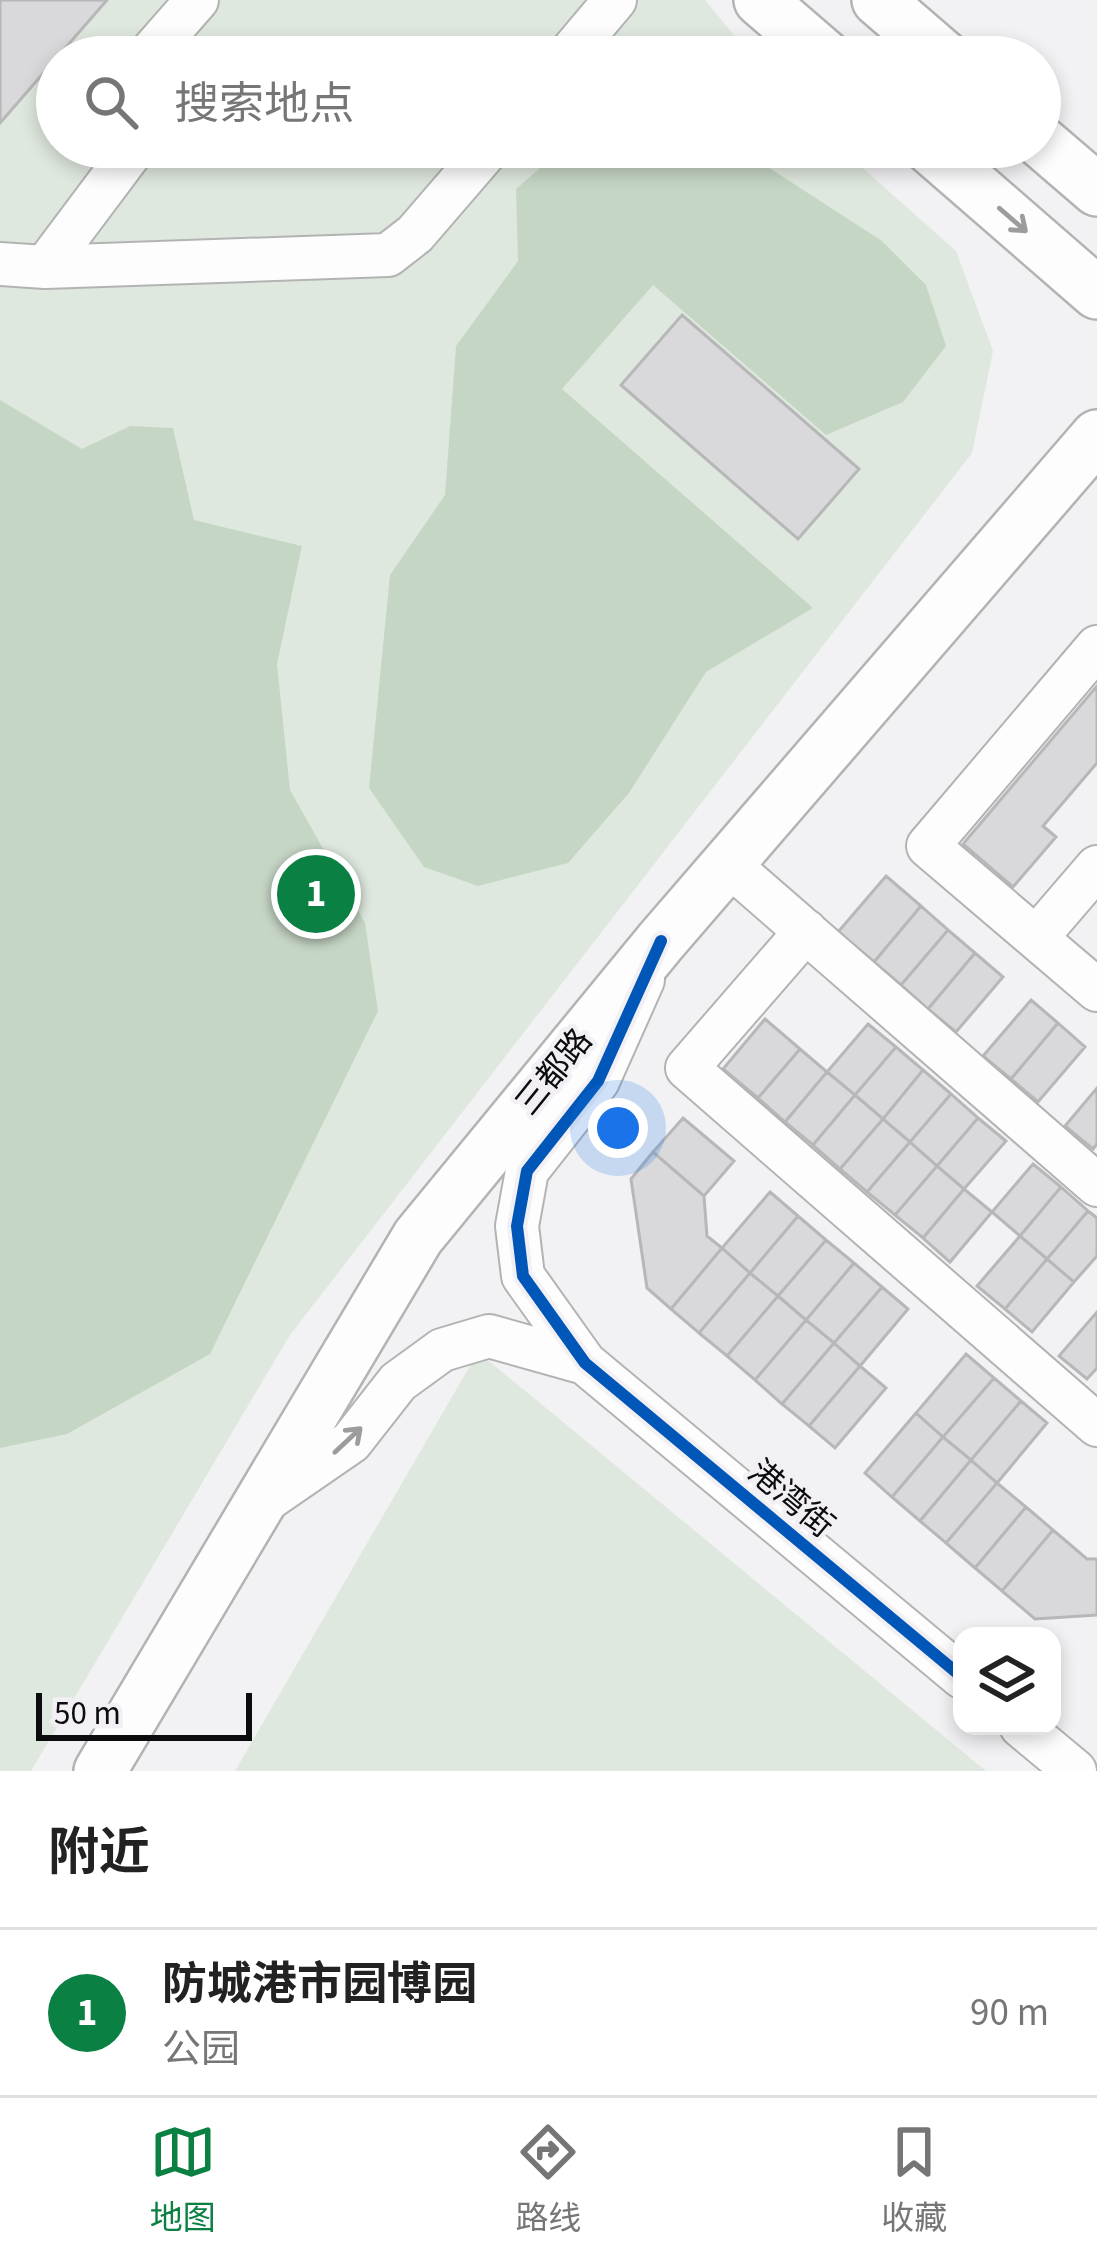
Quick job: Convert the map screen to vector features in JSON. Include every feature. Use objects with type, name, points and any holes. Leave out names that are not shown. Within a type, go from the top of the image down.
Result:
[{"type":"main road","points":[[760,0],[802,36]]},
{"type":"main road","points":[[878,0],[920,36]]},
{"type":"main road","points":[[1061,159],[1097,190]]},
{"type":"main road","points":[[953,168],[1097,293]]},
{"type":"main road","name":"三都路","points":[[100,1771],[418,1238],[661,941],[1097,436]]},
{"type":"street","points":[[165,36],[197,0]]},
{"type":"street","points":[[585,36],[615,0]]},
{"type":"street","points":[[45,267],[119,168]]},
{"type":"street","points":[[0,264],[45,267],[388,255],[415,234],[472,168]]},
{"type":"street","points":[[1097,646],[928,846],[1097,990]]},
{"type":"street","points":[[728,863],[1097,1185]]},
{"type":"street","points":[[1036,938],[1097,867]]},
{"type":"street","points":[[806,931],[687,1068],[1097,1425]]},
{"type":"street","points":[[585,1363],[523,1276],[517,1226],[527,1172],[598,1081],[661,941]]},
{"type":"street","points":[[254,1509],[351,1442],[398,1382],[442,1349],[489,1336],[585,1363]]},
{"type":"street","name":"港湾街","points":[[585,1363],[953,1670]]},
{"type":"street","points":[[1032,1735],[1075,1771]]},
{"type":"shaded area","points":[[0,0],[705,0],[735,36],[36,36],[36,168],[863,168],[956,251],[993,351],[972,453],[290,1335],[31,1771],[0,1771]]},
{"type":"shaded area","points":[[478,1352],[986,1771],[235,1771]]},
{"type":"green space","points":[[540,168],[769,168],[882,241],[926,285],[946,346],[903,402],[826,435],[653,285],[562,389],[813,608],[706,672],[629,793],[568,863],[478,886],[424,867],[369,788],[390,575],[445,495],[456,346],[518,261],[516,189]]},
{"type":"green space","points":[[0,400],[82,449],[130,426],[173,428],[194,520],[302,546],[277,664],[290,790],[365,923],[378,1011],[210,1354],[67,1434],[0,1448]]},
{"type":"building","points":[[0,0],[107,0],[76,36],[36,36],[36,82],[0,123]]},
{"type":"building","points":[[682,315],[859,469],[798,539],[621,385]]},
{"type":"building","points":[[1097,686],[1097,763],[1043,826],[1056,837],[1013,887],[963,844]]},
{"type":"building","points":[[886,876],[921,906],[874,962],[838,932]]},
{"type":"building","points":[[921,906],[948,930],[901,985],[874,962]]},
{"type":"building","points":[[948,930],[975,953],[928,1009],[901,985]]},
{"type":"building","points":[[975,953],[1003,977],[956,1032],[928,1009]]},
{"type":"building","points":[[1031,1000],[1058,1023],[1011,1079],[983,1056]]},
{"type":"building","points":[[765,1019],[800,1049],[758,1098],[723,1069]]},
{"type":"building","points":[[1058,1023],[1085,1047],[1038,1102],[1011,1079]]},
{"type":"building","points":[[868,1024],[896,1047],[855,1095],[827,1072]]},
{"type":"building","points":[[896,1047],[923,1070],[883,1119],[855,1095]]},
{"type":"building","points":[[800,1049],[827,1072],[785,1122],[758,1098]]},
{"type":"building","points":[[923,1070],[951,1094],[910,1142],[883,1119]]},
{"type":"building","points":[[827,1072],[855,1095],[813,1145],[785,1122]]},
{"type":"building","points":[[1097,1088],[1097,1144],[1093,1149],[1065,1126]]},
{"type":"building","points":[[951,1094],[978,1118],[937,1166],[910,1142]]},
{"type":"building","points":[[855,1095],[883,1119],[840,1169],[813,1145]]},
{"type":"building","points":[[683,1118],[734,1161],[704,1196],[653,1152]]},
{"type":"building","points":[[978,1118],[1006,1141],[964,1189],[937,1166]]},
{"type":"building","points":[[883,1119],[910,1142],[867,1192],[840,1169]]},
{"type":"building","points":[[910,1142],[937,1166],[895,1215],[867,1192]]},
{"type":"building","points":[[653,1152],[704,1196],[707,1236],[722,1248],[671,1309],[647,1288],[631,1179]]},
{"type":"building","points":[[1033,1164],[1061,1187],[1020,1236],[992,1212]]},
{"type":"building","points":[[937,1166],[964,1189],[923,1238],[895,1215]]},
{"type":"building","points":[[1061,1187],[1088,1211],[1047,1259],[1020,1236]]},
{"type":"building","points":[[964,1189],[992,1212],[950,1262],[923,1238]]},
{"type":"building","points":[[770,1192],[798,1216],[750,1273],[722,1248]]},
{"type":"building","points":[[1088,1211],[1097,1218],[1097,1256],[1074,1282],[1047,1259]]},
{"type":"building","points":[[798,1216],[826,1240],[778,1296],[750,1273]]},
{"type":"building","points":[[1020,1236],[1047,1259],[1005,1309],[977,1286]]},
{"type":"building","points":[[826,1240],[854,1263],[806,1320],[778,1296]]},
{"type":"building","points":[[722,1248],[750,1273],[699,1333],[671,1309]]},
{"type":"building","points":[[1047,1259],[1074,1282],[1032,1332],[1005,1309]]},
{"type":"building","points":[[854,1263],[882,1287],[834,1343],[806,1320]]},
{"type":"building","points":[[750,1273],[778,1296],[727,1356],[699,1333]]},
{"type":"building","points":[[882,1287],[908,1309],[860,1366],[834,1343]]},
{"type":"building","points":[[778,1296],[806,1320],[755,1380],[727,1356]]},
{"type":"building","points":[[1097,1312],[1097,1368],[1087,1379],[1059,1356]]},
{"type":"building","points":[[806,1320],[834,1343],[782,1404],[755,1380]]},
{"type":"building","points":[[834,1343],[860,1366],[809,1426],[782,1404]]},
{"type":"building","points":[[966,1354],[994,1378],[943,1437],[916,1413]]},
{"type":"building","points":[[860,1366],[886,1388],[835,1448],[809,1426]]},
{"type":"building","points":[[994,1378],[1021,1401],[971,1460],[943,1437]]},
{"type":"building","points":[[1021,1401],[1047,1423],[997,1483],[971,1460]]},
{"type":"building","points":[[916,1413],[943,1437],[892,1497],[865,1473]]},
{"type":"building","points":[[943,1437],[971,1460],[920,1521],[892,1497]]},
{"type":"building","points":[[971,1460],[997,1483],[946,1543],[920,1521]]},
{"type":"building","points":[[997,1483],[1026,1507],[975,1568],[946,1543]]},
{"type":"building","points":[[1026,1507],[1053,1530],[1002,1591],[975,1568]]},
{"type":"building","points":[[1053,1530],[1087,1559],[1097,1559],[1097,1615],[1035,1619],[1002,1591]]},
{"type":"cycle path","points":[[661,941],[598,1081],[527,1171],[517,1226],[523,1276],[585,1363],[953,1670]]},
{"type":"place","name":"防城港市园博园","points":[[316,894]]}]
